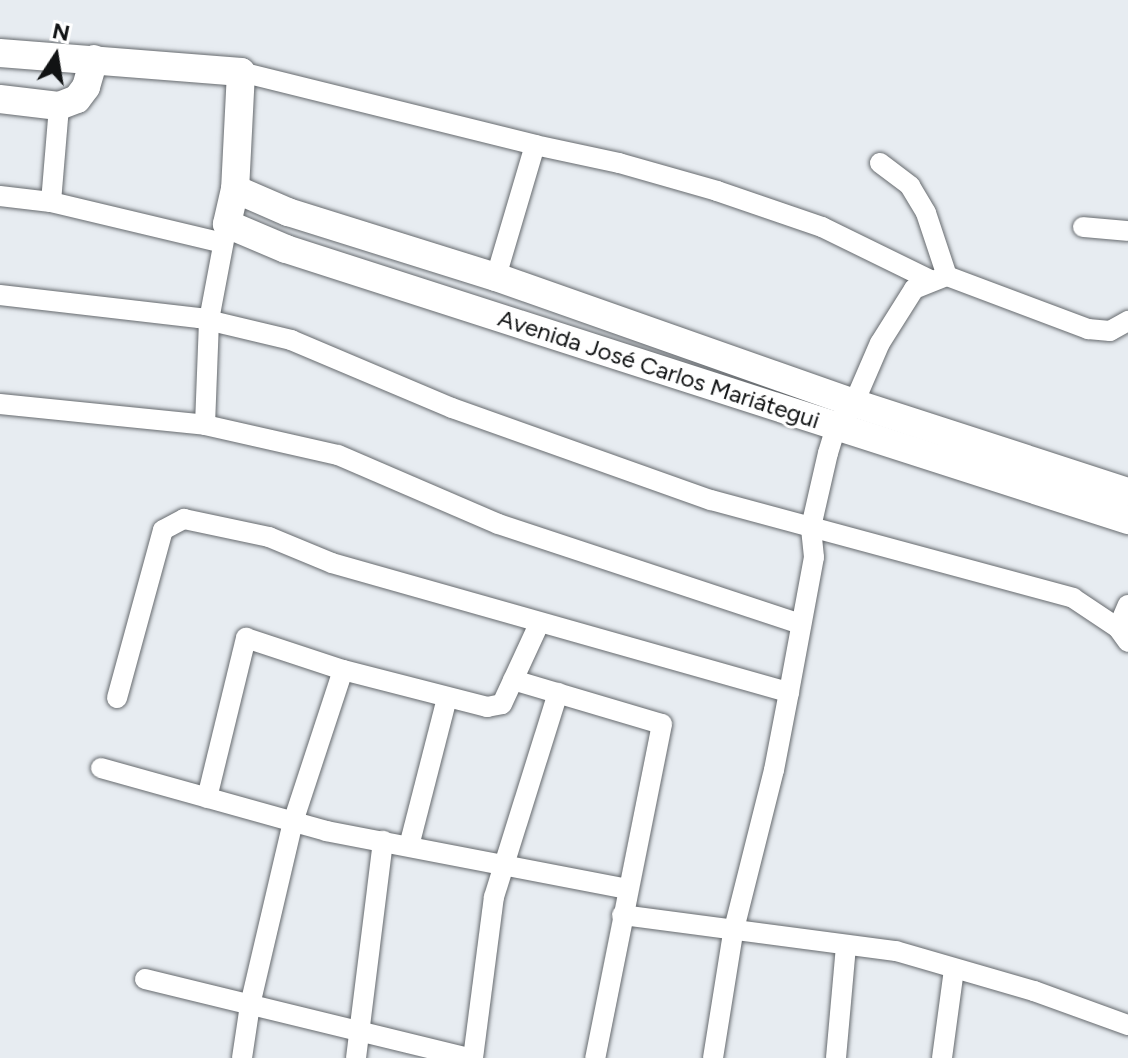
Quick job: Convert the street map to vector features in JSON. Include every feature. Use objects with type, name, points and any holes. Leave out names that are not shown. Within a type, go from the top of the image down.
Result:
[{"type":"street","points":[[0,53],[241,72],[619,163],[822,227],[939,278],[1088,329],[1110,331],[1128,321]]},
{"type":"street","points":[[0,99],[59,106],[77,99],[86,87],[94,59]]},
{"type":"street","points":[[205,425],[209,320],[235,189],[241,72]]},
{"type":"street","points":[[51,202],[59,106]]},
{"type":"street","points":[[496,277],[535,145]]},
{"type":"street","points":[[880,163],[910,186],[918,199],[939,278]]},
{"type":"street","name":"Avenida José Carlos Mariátegui","points":[[235,189],[288,212],[496,277],[854,403],[1128,492]]},
{"type":"street","points":[[0,196],[51,202],[225,234]]},
{"type":"street","points":[[1083,227],[1128,231]]},
{"type":"street","name":"Avenida José Carlos Mariátegui","points":[[225,234],[286,249],[1128,520]]},
{"type":"street","points":[[713,1058],[733,933],[774,770],[814,557],[811,527],[836,426],[854,403],[880,343],[914,289],[939,278]]},
{"type":"street","points":[[0,295],[209,320],[291,340],[452,408],[711,500],[1073,598],[1123,635],[1128,605]]},
{"type":"street","points":[[554,335],[563,301]]},
{"type":"street","points":[[0,404],[205,425],[338,455],[498,524],[801,624]]},
{"type":"street","points":[[117,698],[163,530],[184,519],[269,537],[332,563],[539,624],[789,692]]},
{"type":"street","points":[[207,798],[246,638],[343,670],[487,707],[502,704],[539,624]]},
{"type":"street","points":[[242,1058],[250,1005],[293,822],[343,670]]},
{"type":"street","points":[[513,680],[662,724],[595,1058]]},
{"type":"street","points":[[145,979],[471,1058],[494,897],[558,693]]},
{"type":"street","points":[[409,846],[447,698]]},
{"type":"street","points":[[101,768],[293,822],[627,889]]},
{"type":"street","points":[[356,1058],[383,841]]},
{"type":"street","points":[[622,915],[733,933],[896,951],[1034,991],[1128,1025]]},
{"type":"street","points":[[836,1058],[846,945]]},
{"type":"street","points":[[942,1058],[954,969]]}]
